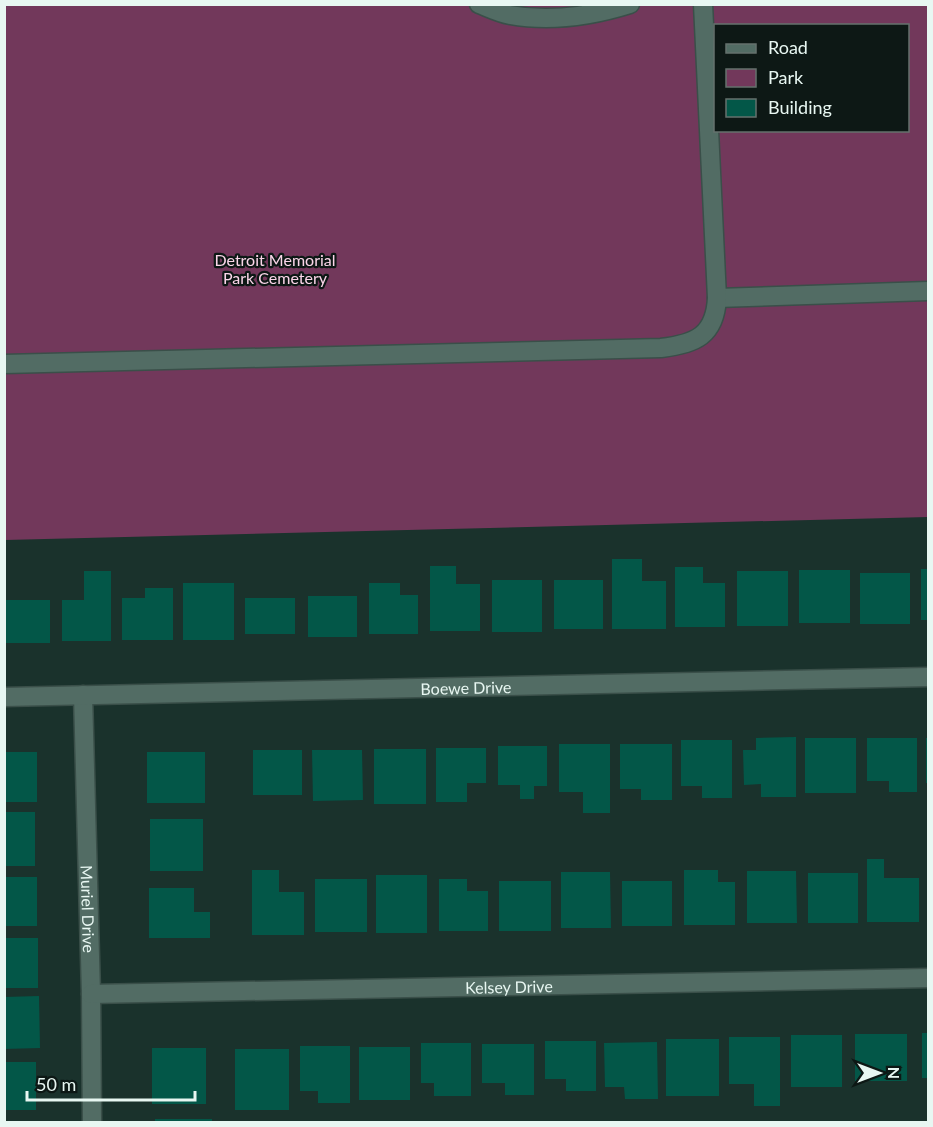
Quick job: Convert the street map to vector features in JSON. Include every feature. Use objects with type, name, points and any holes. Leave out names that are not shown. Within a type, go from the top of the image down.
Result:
[{"type":"street","points":[[479,4],[509,15],[558,18],[607,11],[630,4]]},
{"type":"street","points":[[4,364],[661,348],[685,345],[706,332],[716,315],[717,298],[703,4]]},
{"type":"street","points":[[717,298],[928,291]]},
{"type":"street","name":"Boewe Drive","points":[[4,697],[928,677]]},
{"type":"street","name":"Muriel Drive","points":[[83,695],[92,1122]]},
{"type":"street","name":"Kelsey Drive","points":[[91,994],[928,978]]},
{"type":"green space","name":"Detroit Memorial Park Cemetery","points":[[4,5],[928,5],[928,517],[5,540]]},
{"type":"building","points":[[612,559],[642,559],[642,581],[666,581],[666,629],[612,629]]},
{"type":"building","points":[[430,566],[456,566],[456,584],[480,584],[480,631],[430,631]]},
{"type":"building","points":[[675,567],[703,567],[703,583],[725,583],[725,627],[675,627]]},
{"type":"building","points":[[921,569],[928,569],[928,620],[921,620]]},
{"type":"building","points":[[799,570],[850,570],[850,623],[799,623]]},
{"type":"building","points":[[84,571],[111,571],[111,641],[62,641],[62,600],[84,600]]},
{"type":"building","points":[[737,571],[788,571],[788,626],[737,626]]},
{"type":"building","points":[[860,573],[910,573],[910,624],[860,624]]},
{"type":"building","points":[[492,580],[542,580],[542,632],[492,632]]},
{"type":"building","points":[[554,580],[603,580],[603,629],[554,629]]},
{"type":"building","points":[[183,583],[234,583],[234,640],[183,640]]},
{"type":"building","points":[[369,583],[400,583],[400,595],[418,595],[418,634],[369,634]]},
{"type":"building","points":[[145,588],[173,588],[173,640],[122,640],[122,598],[145,598]]},
{"type":"building","points":[[308,596],[357,596],[357,637],[308,637]]},
{"type":"building","points":[[245,598],[295,598],[295,634],[245,634]]},
{"type":"building","points":[[4,600],[50,600],[50,643],[4,643]]},
{"type":"building","points":[[796,737],[796,797],[761,797],[761,784],[744,785],[743,750],[756,750],[756,738]]},
{"type":"building","points":[[805,738],[856,738],[856,793],[805,793]]},
{"type":"building","points":[[867,738],[917,738],[917,792],[889,792],[889,781],[867,781]]},
{"type":"building","points":[[926,738],[928,738],[928,783],[926,783]]},
{"type":"building","points":[[681,740],[732,740],[732,798],[702,798],[702,786],[681,786]]},
{"type":"building","points":[[559,744],[610,744],[610,813],[583,813],[583,792],[559,792]]},
{"type":"building","points":[[620,744],[672,744],[672,800],[641,800],[641,789],[620,789]]},
{"type":"building","points":[[498,746],[547,746],[547,786],[534,786],[534,799],[520,799],[520,785],[498,785]]},
{"type":"building","points":[[436,748],[486,748],[486,783],[467,783],[467,802],[436,802]]},
{"type":"building","points":[[374,749],[426,749],[426,804],[374,804]]},
{"type":"building","points":[[253,750],[302,750],[302,795],[253,795]]},
{"type":"building","points":[[312,750],[362,750],[363,800],[313,801]]},
{"type":"building","points":[[4,752],[37,752],[37,802],[4,802]]},
{"type":"building","points":[[147,752],[205,752],[205,803],[147,803]]},
{"type":"building","points":[[4,812],[35,812],[35,866],[4,866]]},
{"type":"building","points":[[150,819],[203,819],[203,871],[150,871]]},
{"type":"building","points":[[867,859],[884,859],[884,878],[919,878],[919,922],[867,922]]},
{"type":"building","points":[[252,870],[279,870],[279,892],[304,892],[304,935],[252,935]]},
{"type":"building","points":[[684,870],[718,870],[718,882],[735,882],[735,925],[684,925]]},
{"type":"building","points":[[747,871],[796,871],[797,923],[747,923]]},
{"type":"building","points":[[561,872],[610,872],[611,928],[561,928]]},
{"type":"building","points":[[808,873],[858,873],[858,923],[808,923]]},
{"type":"building","points":[[376,875],[427,875],[427,933],[376,933]]},
{"type":"building","points":[[4,877],[37,877],[37,926],[4,926]]},
{"type":"building","points":[[315,879],[367,879],[367,932],[315,932]]},
{"type":"building","points":[[439,879],[467,879],[467,891],[488,891],[488,931],[439,931]]},
{"type":"building","points":[[499,881],[551,881],[551,931],[499,931]]},
{"type":"building","points":[[622,881],[672,881],[672,926],[622,926]]},
{"type":"building","points":[[149,888],[194,888],[194,912],[210,912],[210,938],[149,938]]},
{"type":"building","points":[[4,938],[38,938],[38,988],[4,988]]},
{"type":"building","points":[[39,996],[40,1048],[4,1049],[4,997]]},
{"type":"building","points":[[922,1033],[928,1033],[928,1078],[922,1078]]},
{"type":"building","points":[[855,1034],[907,1034],[907,1081],[855,1081]]},
{"type":"building","points":[[791,1035],[842,1035],[842,1087],[791,1087]]},
{"type":"building","points":[[729,1037],[780,1037],[780,1106],[754,1106],[754,1084],[729,1084]]},
{"type":"building","points":[[666,1039],[719,1039],[719,1096],[666,1096]]},
{"type":"building","points":[[545,1041],[596,1041],[596,1091],[566,1091],[566,1079],[545,1079]]},
{"type":"building","points":[[657,1042],[658,1099],[625,1099],[624,1087],[605,1087],[604,1043]]},
{"type":"building","points":[[421,1043],[471,1043],[471,1096],[434,1096],[434,1083],[421,1083]]},
{"type":"building","points":[[482,1044],[534,1044],[534,1095],[505,1095],[505,1083],[482,1083]]},
{"type":"building","points":[[300,1046],[350,1046],[350,1103],[318,1103],[318,1091],[300,1091]]},
{"type":"building","points":[[359,1047],[410,1047],[410,1100],[359,1100]]},
{"type":"building","points":[[152,1048],[206,1048],[206,1104],[152,1104]]},
{"type":"building","points":[[235,1049],[289,1049],[289,1110],[235,1110]]},
{"type":"building","points":[[4,1062],[36,1062],[36,1110],[4,1110]]},
{"type":"building","points":[[155,1119],[212,1119],[212,1122],[155,1122]]}]
